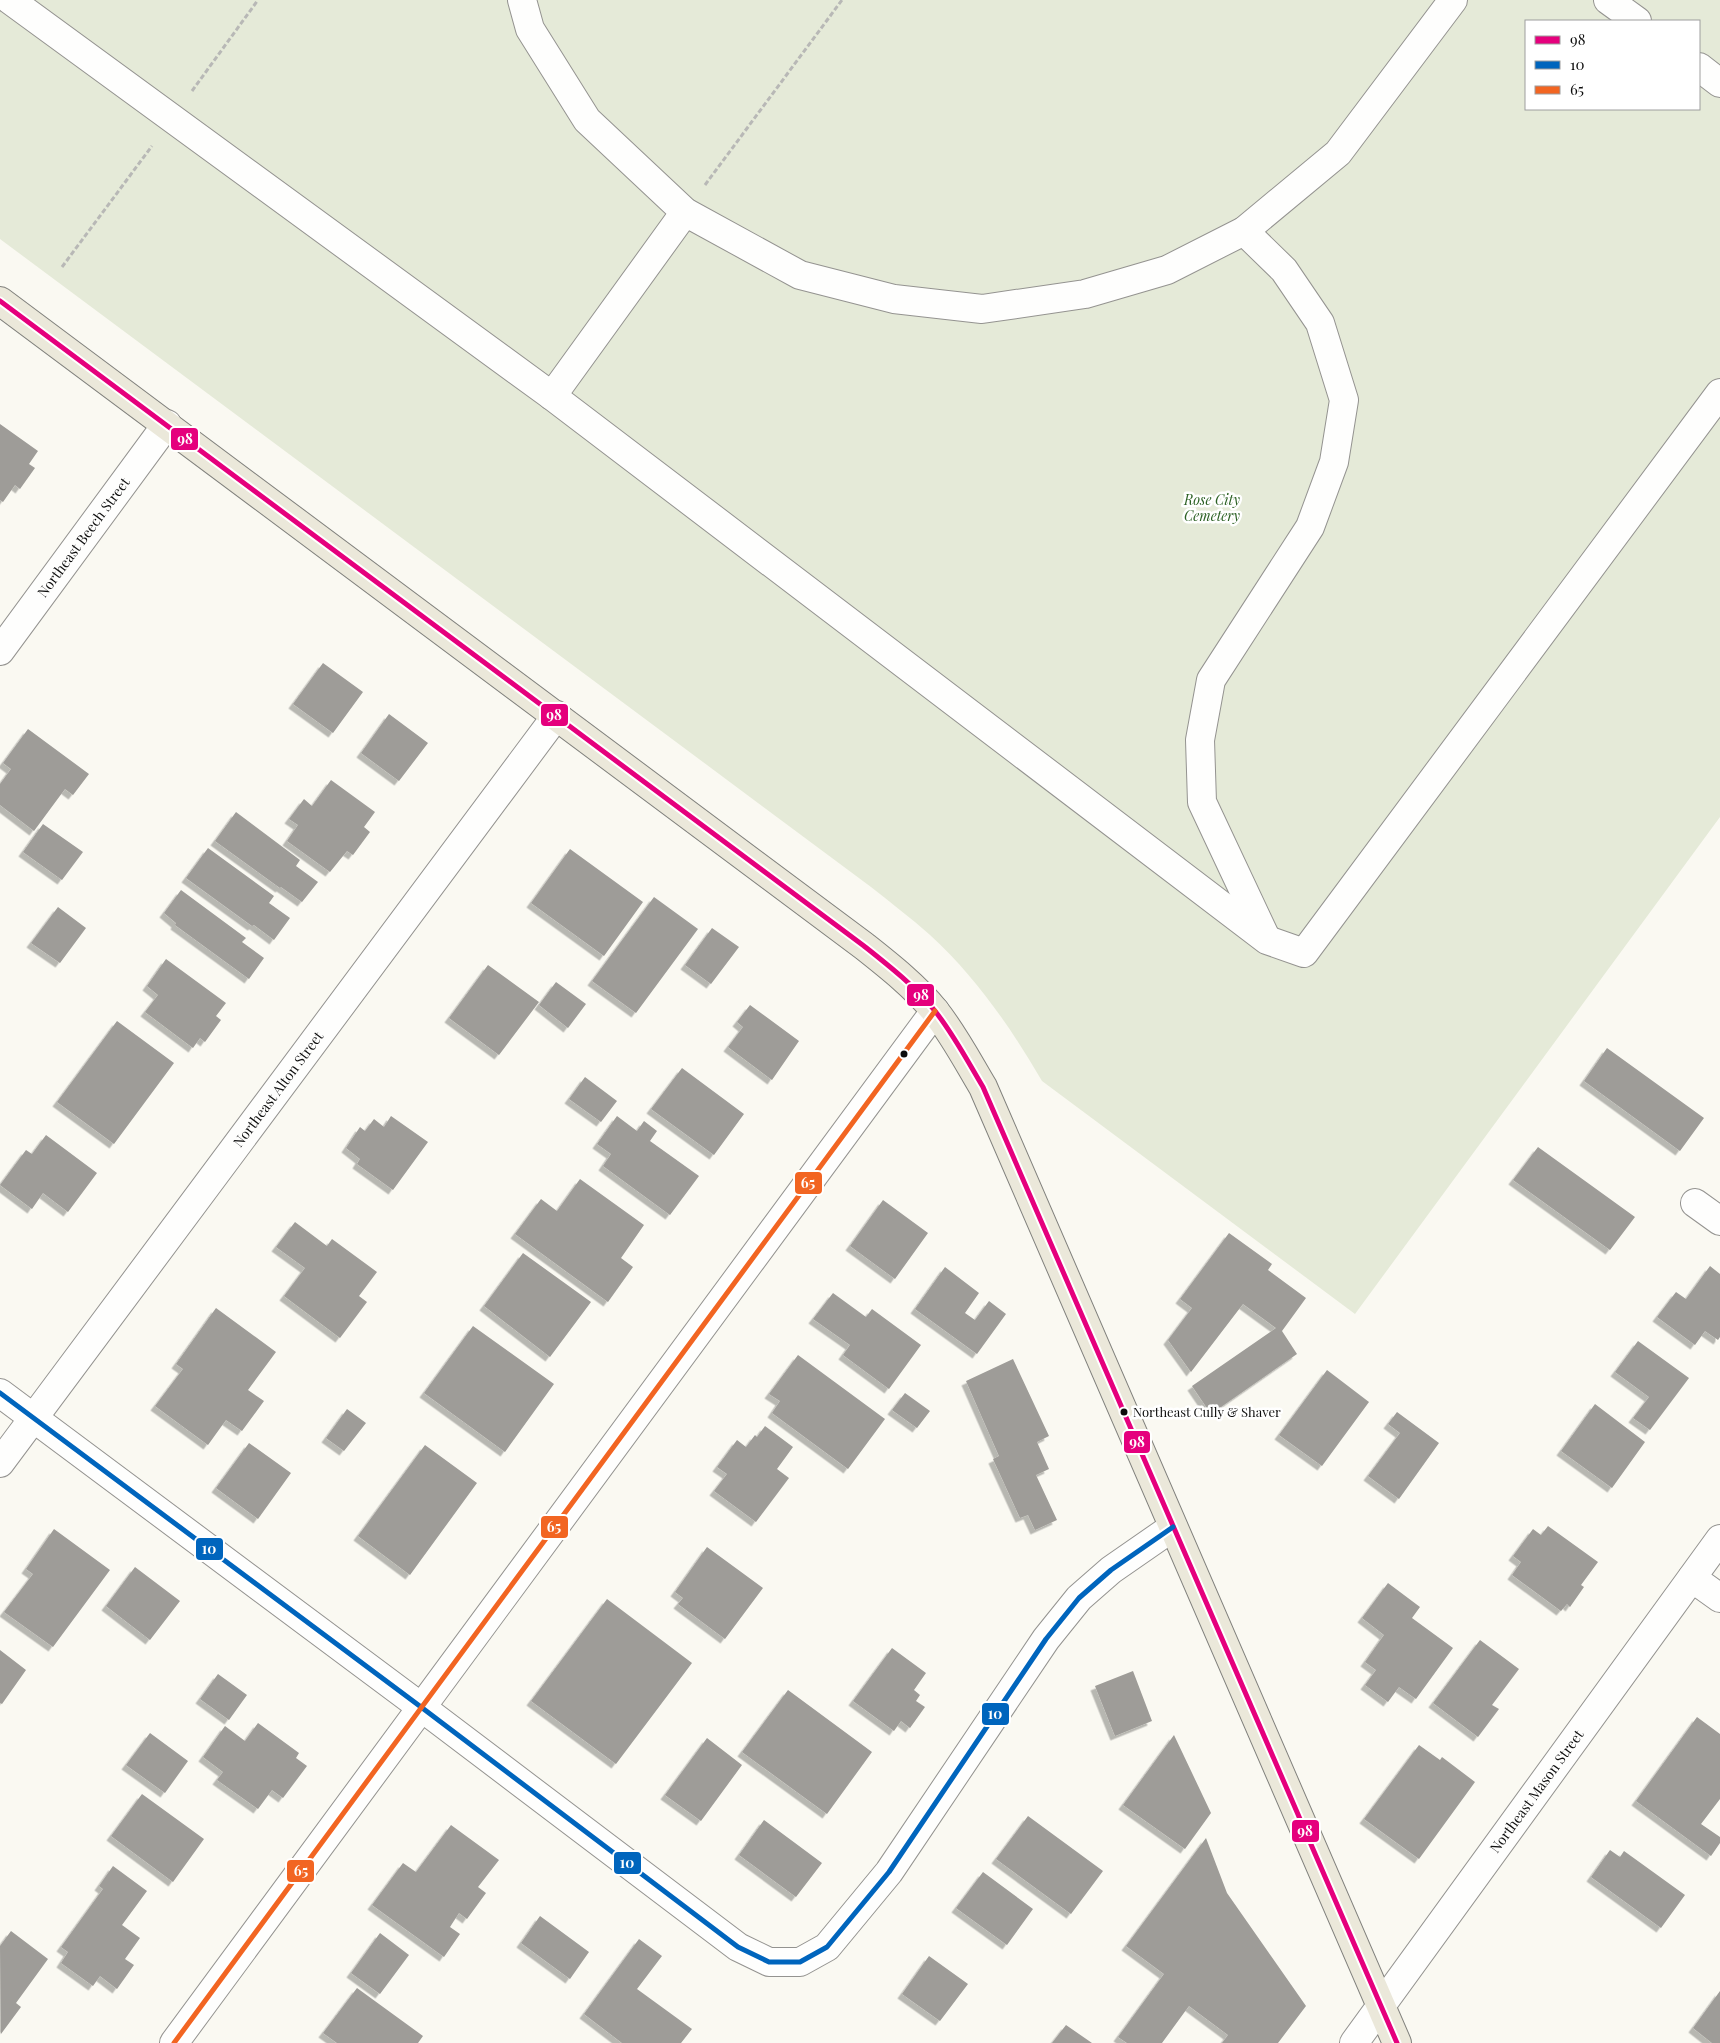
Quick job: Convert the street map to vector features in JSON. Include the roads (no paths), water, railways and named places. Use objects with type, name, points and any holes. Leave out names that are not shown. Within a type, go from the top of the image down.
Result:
[{"type":"main road","points":[[0,301],[864,946],[935,1010],[983,1087],[1397,2043]]},
{"type":"street","points":[[10,0],[552,396],[1266,940],[1304,953],[1720,394]]},
{"type":"street","points":[[522,0],[530,29],[587,120],[685,212],[800,275],[894,299],[982,309],[1085,294],[1158,273],[1244,232],[1338,153],[1454,0]]},
{"type":"street","points":[[1608,0],[1636,20]]},
{"type":"street","points":[[1700,68],[1720,83]]},
{"type":"street","points":[[552,396],[685,212]]},
{"type":"street","points":[[1244,232],[1284,270],[1320,323],[1344,400],[1334,462],[1310,527],[1211,680],[1200,740],[1202,802],[1266,940]]},
{"type":"street","name":"Northeast Beech Street","points":[[0,651],[167,424]]},
{"type":"street","name":"Northeast Alton Street","points":[[0,1463],[557,716]]},
{"type":"street","points":[[174,2043],[935,1010]]},
{"type":"street","points":[[1695,1203],[1720,1221]]},
{"type":"street","points":[[0,1393],[421,1707],[738,1947],[769,1962],[800,1962],[827,1947],[889,1872],[1046,1639],[1079,1598],[1112,1570],[1173,1527]]},
{"type":"street","name":"Northeast Mason Street","points":[[1354,2043],[1720,1539]]},
{"type":"street","points":[[1692,1578],[1720,1598]]},
{"type":"place","name":"Northeast Cully & Shaver","points":[[1124,1412]]},
{"type":"park label","name":"Rose City Cemetery","points":[[1212,508]]}]
